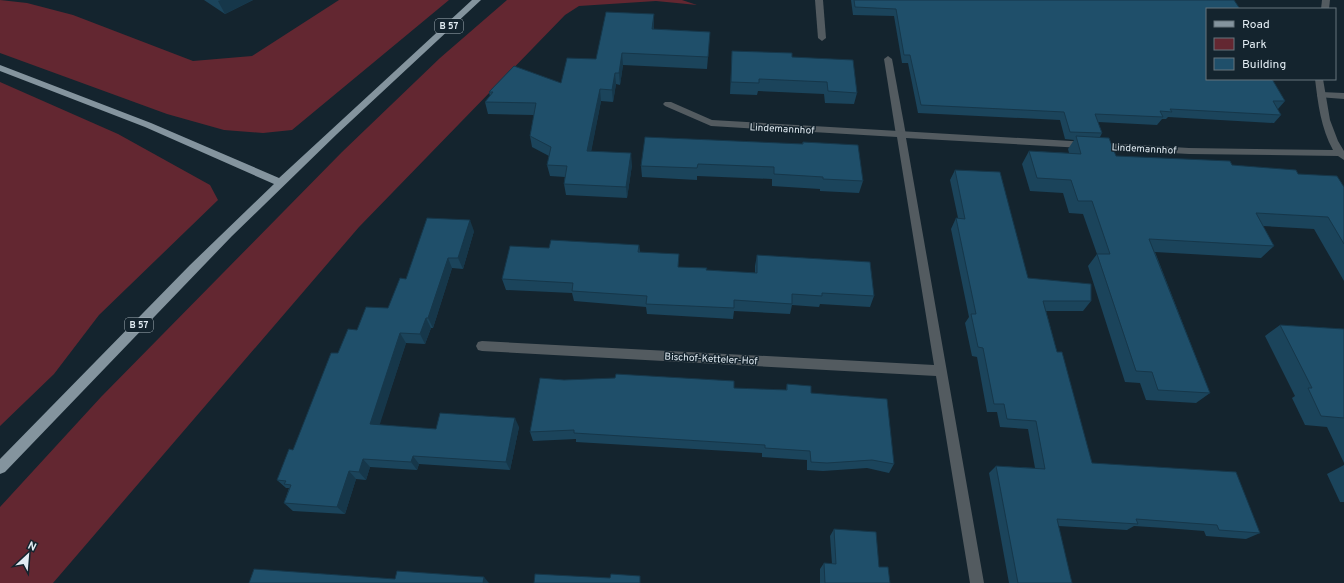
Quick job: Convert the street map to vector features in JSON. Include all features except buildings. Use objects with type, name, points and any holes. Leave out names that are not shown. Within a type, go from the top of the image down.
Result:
[{"type":"main road","name":"B 57","points":[[0,468],[194,269],[281,183],[420,51],[477,0]]},
{"type":"main road","points":[[0,68],[148,125],[281,183]]},
{"type":"street","points":[[819,0],[822,38]]},
{"type":"street","points":[[888,59],[976,583]]},
{"type":"street","points":[[1319,80],[1326,125],[1342,155]]},
{"type":"street","points":[[1321,95],[1344,96]]},
{"type":"street","name":"Lindemannhof","points":[[668,104],[711,123],[1189,151],[1342,155]]},
{"type":"street","name":"Bischof-Ketteler-Hof","points":[[482,346],[940,371]]},
{"type":"green space","points":[[0,0],[27,3],[73,15],[193,61],[252,56],[339,0],[449,0],[292,130],[263,133],[224,130],[167,114],[0,53]]},
{"type":"green space","points":[[507,0],[682,0],[697,5],[656,1],[579,6],[565,15],[359,227],[53,583],[0,583],[0,507],[101,397],[342,152],[440,58]]},
{"type":"green space","points":[[0,82],[118,134],[210,185],[218,200],[99,315],[54,374],[0,426]]}]
